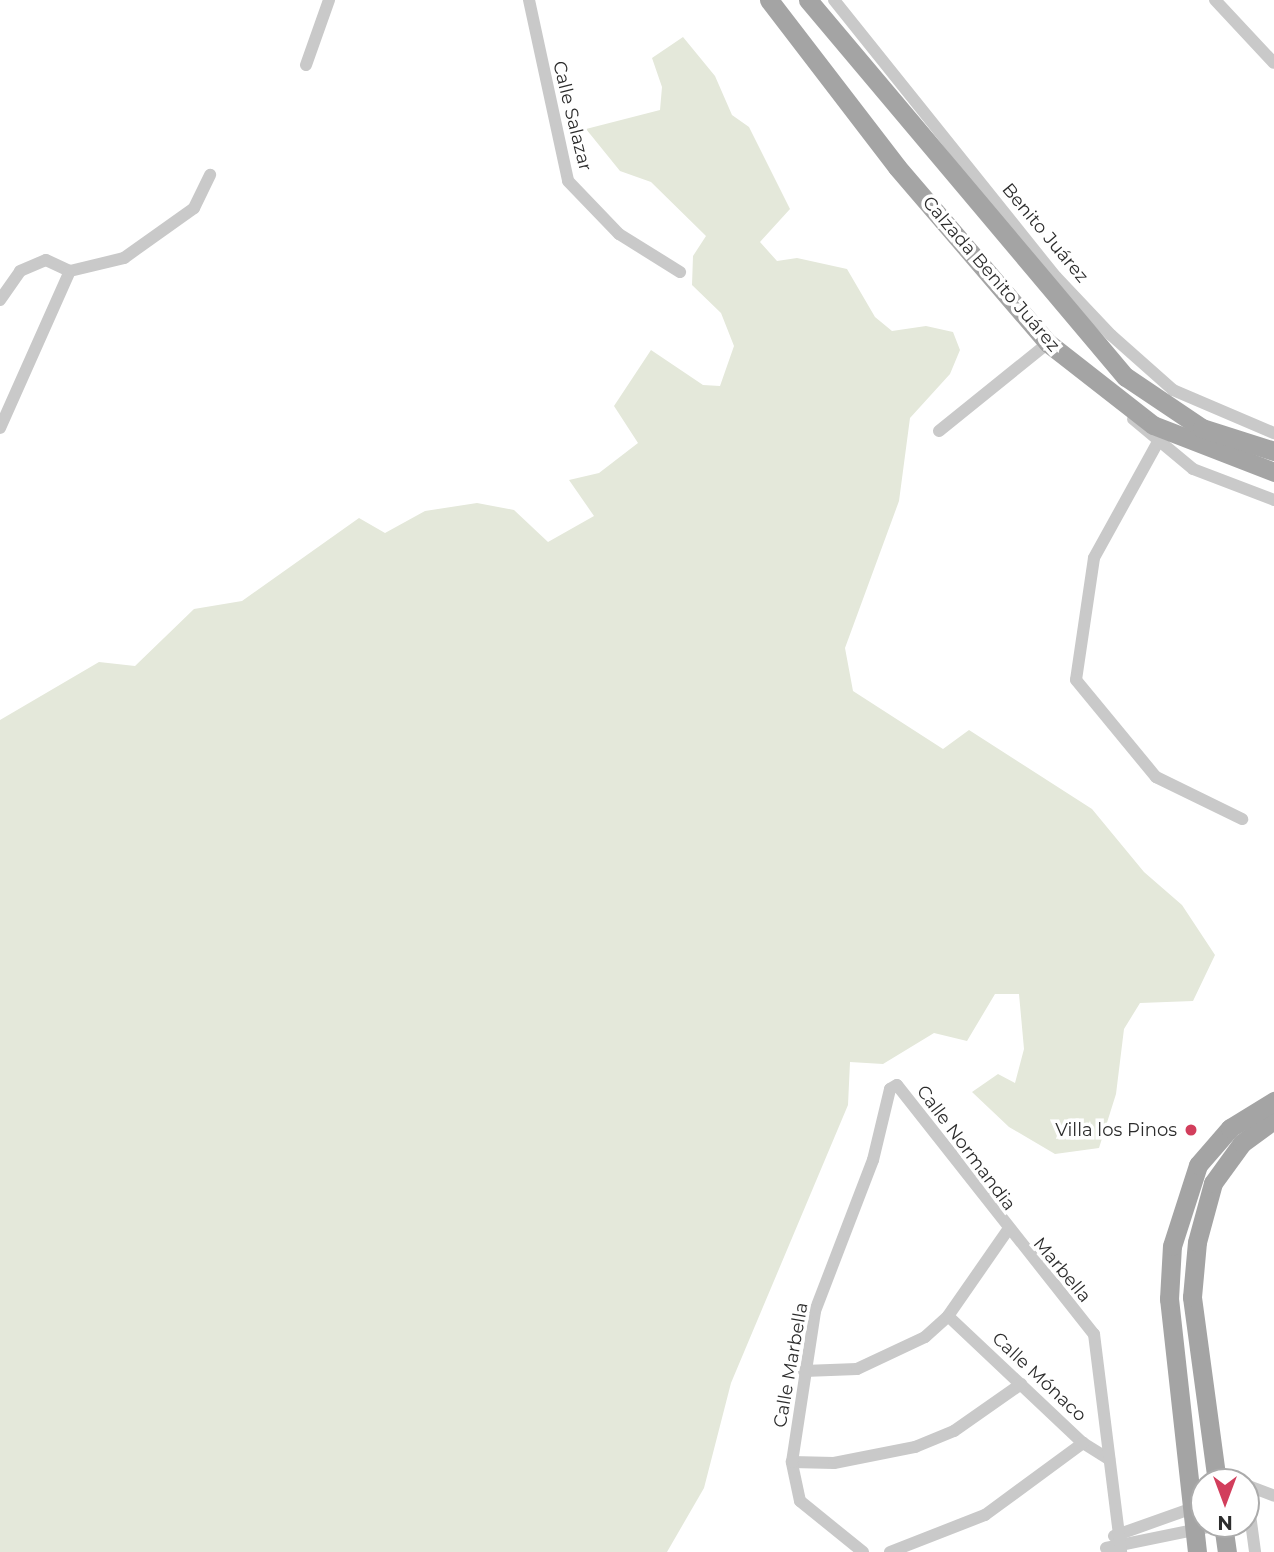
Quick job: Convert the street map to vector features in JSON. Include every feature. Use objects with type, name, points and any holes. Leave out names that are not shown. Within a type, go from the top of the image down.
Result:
[{"type":"main road","name":"Calzada Benito Juárez","points":[[769,0],[897,167],[1048,343],[1160,437],[1274,472]]},
{"type":"main road","name":"Calzada Benito Juárez","points":[[808,0],[1126,377],[1202,428],[1274,451]]},
{"type":"main road","points":[[1193,1468],[1169,1299],[1172,1246],[1198,1165],[1230,1128],[1274,1101]]},
{"type":"main road","points":[[1216,1468],[1192,1297],[1197,1241],[1213,1183],[1242,1143],[1274,1120]]},
{"type":"street","points":[[306,65],[329,0]]},
{"type":"street","name":"Calle Salazar","points":[[529,0],[568,181],[619,233],[680,272]]},
{"type":"street","name":"Benito Juárez","points":[[834,0],[1056,277],[1111,335],[1173,390],[1274,433]]},
{"type":"street","points":[[1223,2],[1274,63]]},
{"type":"street","points":[[0,300],[20,271],[46,260],[70,271],[124,258],[194,208],[210,175]]},
{"type":"street","points":[[0,428],[70,271]]},
{"type":"street","points":[[939,431],[1048,343]]},
{"type":"street","points":[[1242,819],[1167,786],[1079,690],[1094,558],[1160,437],[1192,469],[1274,500]]},
{"type":"street","name":"Calle Normandia","points":[[897,1085],[1007,1231]]},
{"type":"street","name":"Calle Marbella","points":[[863,1552],[800,1501],[792,1462],[815,1311],[873,1160],[890,1089],[897,1085]]},
{"type":"street","points":[[804,1371],[885,1361],[948,1316],[1007,1231]]},
{"type":"street","name":"Marbella","points":[[1007,1231],[1094,1334],[1121,1551]]},
{"type":"street","name":"Calle Mónaco","points":[[948,1316],[1083,1443],[1110,1459]]},
{"type":"street","points":[[792,1462],[848,1461],[915,1447],[954,1431],[1021,1384]]},
{"type":"street","points":[[890,1552],[985,1515],[1083,1443]]},
{"type":"street","points":[[1103,1550],[1118,1530],[1190,1508]]},
{"type":"street","points":[[1103,1550],[1121,1551],[1190,1532]]},
{"type":"shaded area","points":[[683,37],[715,76],[732,115],[749,127],[790,209],[760,242],[777,261],[797,258],[847,269],[875,317],[892,331],[926,326],[953,332],[960,350],[950,374],[910,418],[899,501],[845,648],[853,691],[943,749],[969,730],[1092,809],[1144,872],[1182,905],[1215,955],[1193,1001],[1140,1003],[1124,1029],[1116,1094],[1099,1148],[1055,1154],[1009,1127],[972,1092],[998,1074],[1015,1083],[1024,1049],[1019,994],[995,994],[967,1041],[934,1033],[883,1064],[850,1062],[848,1105],[731,1383],[704,1488],[667,1552],[0,1552],[0,720],[99,662],[135,666],[194,609],[242,601],[359,518],[385,533],[425,511],[477,503],[514,510],[548,542],[594,516],[569,480],[599,473],[638,443],[614,406],[651,350],[703,385],[720,386],[734,346],[721,313],[692,285],[693,256],[706,236],[651,182],[620,171],[586,129],[660,110],[662,87],[652,58]]},
{"type":"place","name":"Villa los Pinos","points":[[1191,1130]]}]
